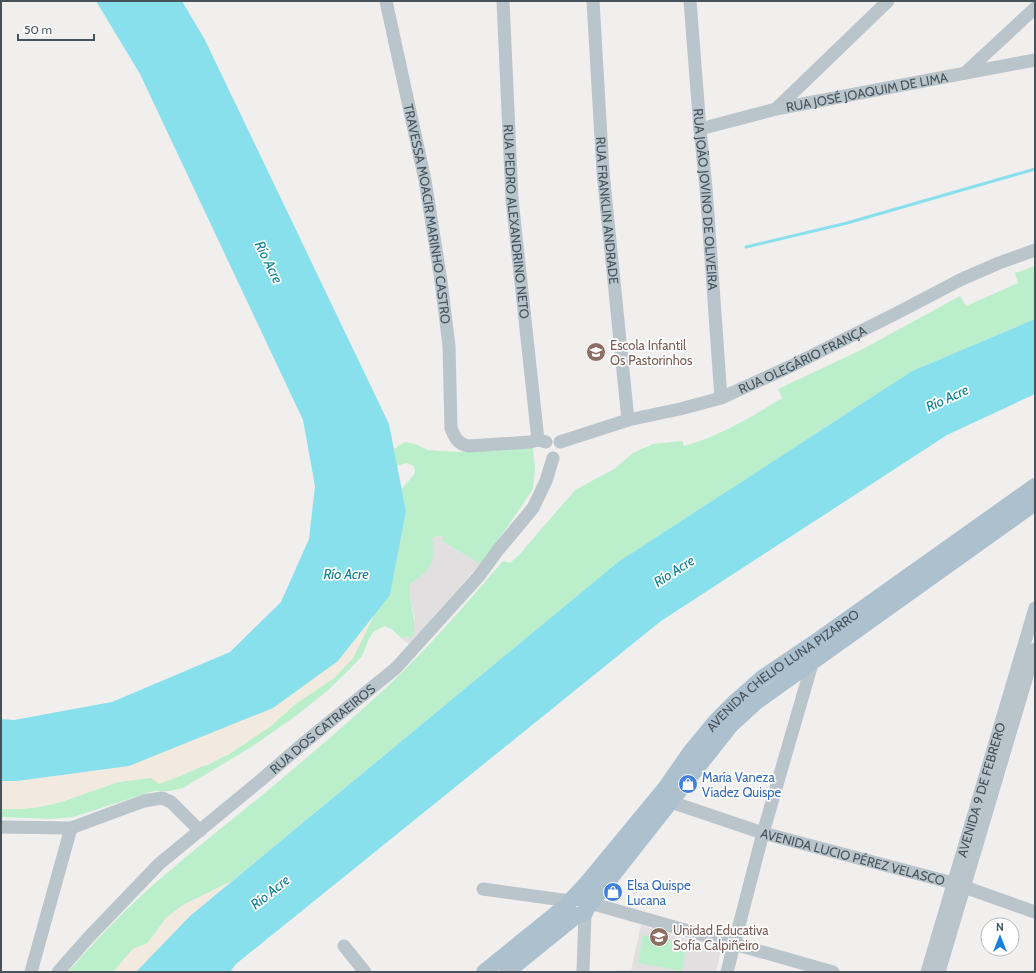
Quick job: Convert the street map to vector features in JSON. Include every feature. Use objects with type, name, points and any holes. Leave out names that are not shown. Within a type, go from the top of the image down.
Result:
[{"type":"main road","name":"AVENIDA CHELIO LUNA PIZARRO","points":[[484,972],[578,906],[586,884],[661,793],[691,751],[715,722],[762,678],[814,643],[1035,486]]},
{"type":"main road","name":"AVENIDA CHELIO LUNA PIZARRO","points":[[506,972],[578,906],[671,802],[731,725],[755,703],[812,664],[1035,503]]},
{"type":"street","name":"TRAVESSA MOACIR MARINHO CASTRO","points":[[386,1],[425,180],[441,281],[449,346],[452,428],[455,438],[460,444],[468,446],[542,441]]},
{"type":"street","name":"RUA PEDRO ALEXANDRINO NETO","points":[[504,1],[512,199],[542,441]]},
{"type":"street","name":"RUA FRANKLIN ANDRADE","points":[[594,1],[603,172],[628,420]]},
{"type":"street","name":"RUA JOÃO JOVINO DE OLIVEIRA","points":[[690,1],[706,188],[721,398]]},
{"type":"street","points":[[776,108],[888,1]]},
{"type":"street","points":[[965,73],[1035,8]]},
{"type":"street","name":"RUA JOSÉ JOAQUIM DE LIMA","points":[[700,129],[776,108],[1035,60]]},
{"type":"street","name":"RUA OLEGÁRIO FRANÇA","points":[[560,442],[628,420],[680,409],[721,398],[789,367],[962,279],[999,263],[1035,250]]},
{"type":"street","points":[[554,439],[560,442],[562,447],[561,453],[553,458],[547,456],[544,451],[542,441],[554,439]]},
{"type":"street","name":"RUA DOS CATRAEIROS","points":[[58,972],[88,938],[159,864],[396,668],[479,576],[533,508],[546,480],[553,458]]},
{"type":"street","name":"AVENIDA 9 DE FEBRERO","points":[[939,972],[958,885],[1035,608]]},
{"type":"street","name":"AVENIDA 9 DE FEBRERO","points":[[927,972],[958,885],[1035,649]]},
{"type":"street","points":[[727,972],[763,833],[812,664]]},
{"type":"street","points":[[1,827],[71,828],[153,798],[162,798],[172,802],[200,831]]},
{"type":"street","name":"AVENIDA LUCIO PÉREZ VELASCO","points":[[671,802],[763,833],[958,885],[1035,912]]},
{"type":"street","points":[[31,972],[71,828]]},
{"type":"street","points":[[483,889],[578,906],[734,943],[833,972]]},
{"type":"street","points":[[578,906],[583,972]]},
{"type":"street","points":[[344,946],[365,972]]},
{"type":"shaded area","points":[[443,536],[442,541],[480,564],[409,644],[401,638],[411,637],[415,618],[409,594],[409,585],[422,575],[433,554],[433,537]]},
{"type":"shaded area","name":"Unidad Educativa Sofía Calpiñeiro","points":[[641,925],[721,950],[716,972],[616,972],[616,970],[631,970]]},
{"type":"green space","points":[[1035,266],[1035,319],[912,371],[618,562],[232,881],[183,905],[166,918],[148,943],[133,949],[113,972],[68,972],[111,925],[144,893],[307,758],[388,686],[433,641],[503,561],[510,563],[519,555],[575,490],[614,469],[633,453],[653,444],[682,441],[684,446],[722,432],[782,398],[778,389],[861,350],[960,296],[966,306],[1018,283],[1015,273]]},
{"type":"green space","points":[[405,442],[415,444],[428,450],[439,451],[465,452],[533,448],[535,468],[533,489],[480,564],[442,541],[443,536],[433,537],[433,553],[429,568],[409,585],[414,618],[414,631],[412,637],[401,638],[393,630],[385,626],[373,632],[362,656],[327,691],[297,715],[253,746],[183,788],[169,791],[154,791],[73,817],[50,819],[1,817],[1,809],[39,807],[61,802],[118,782],[151,777],[207,765],[229,754],[272,725],[294,705],[334,678],[353,658],[374,615],[390,594],[406,511],[402,489],[415,473],[414,466],[406,463],[397,466],[394,449]]},
{"type":"green space","points":[[643,935],[687,943],[682,971],[638,963]]},
{"type":"sand","points":[[374,615],[353,658],[334,678],[294,705],[272,725],[229,754],[159,784],[151,778],[118,782],[61,802],[39,807],[1,809],[1,781],[17,781],[129,766],[338,661]]},
{"type":"sand","points":[[232,881],[190,916],[136,972],[113,972],[133,949],[148,943],[166,918],[183,905]]},
{"type":"water","name":"Río Acre","points":[[96,1],[182,1],[205,40],[389,424],[406,511],[390,595],[338,661],[273,708],[129,766],[17,781],[1,781],[1,719],[14,720],[112,702],[230,652],[281,602],[309,539],[315,486],[303,420],[140,74]]},
{"type":"water","name":"Río Acre","points":[[1035,319],[1035,394],[947,435],[661,621],[236,964],[230,972],[136,972],[190,916],[618,562],[912,371]]},
{"type":"waterway","points":[[746,247],[847,223],[1035,169]]},
{"type":"place","name":"Escola Infantil Os Pastorinhos","points":[[596,352]]},
{"type":"place","name":"María Vaneza Viadez Quispe","points":[[688,784]]},
{"type":"place","name":"Elsa Quispe Lucana","points":[[613,892]]},
{"type":"place","name":"Unidad Educativa Sofía Calpiñeiro","points":[[659,937]]}]
